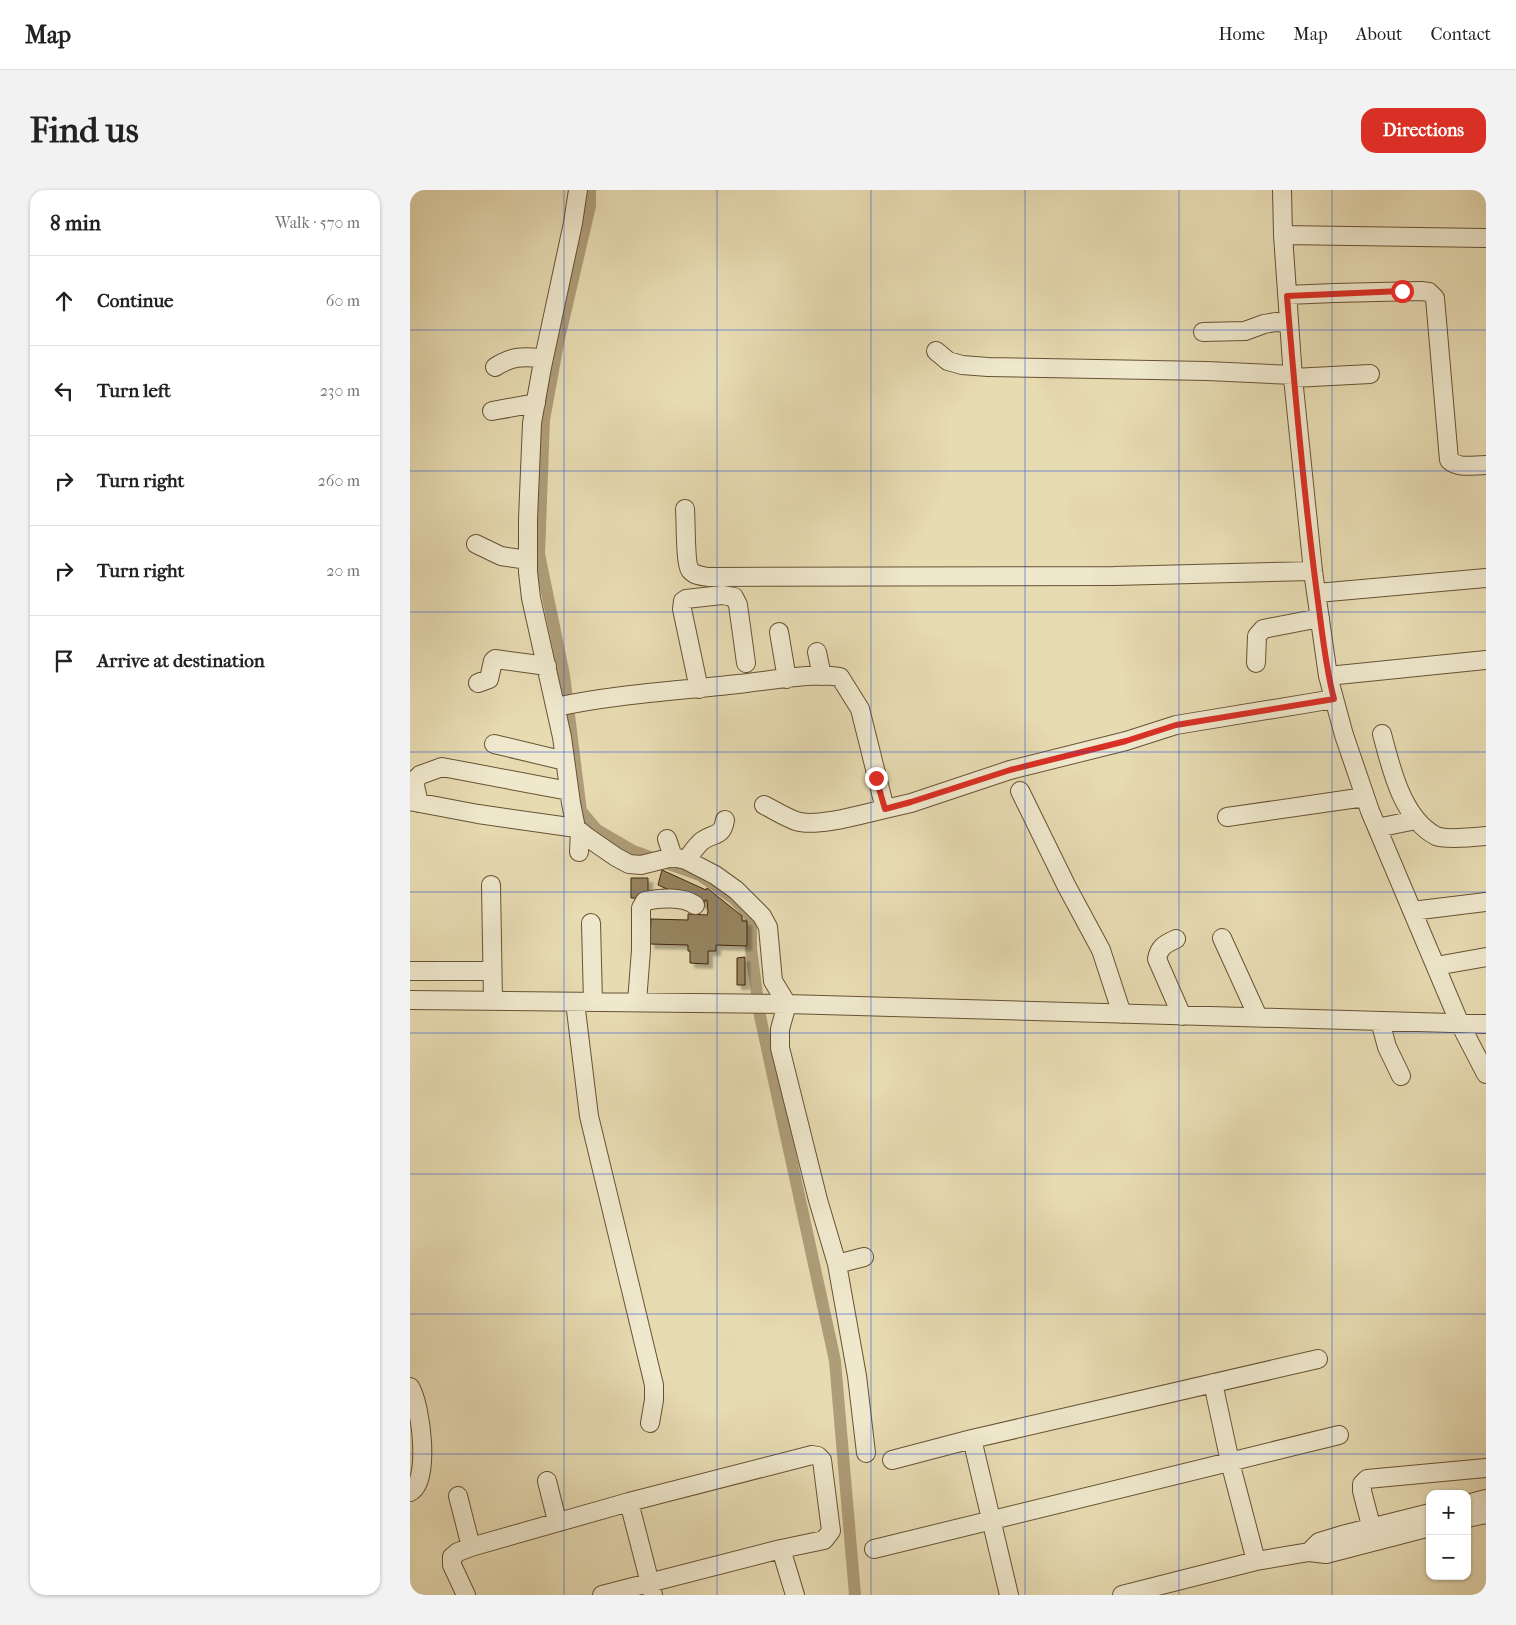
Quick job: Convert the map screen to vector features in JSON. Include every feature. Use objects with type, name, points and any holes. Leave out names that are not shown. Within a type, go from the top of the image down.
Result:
[{"type":"street","points":[[578,190],[532,423],[528,560],[531,598],[547,666],[565,705],[565,760],[569,791],[578,829],[579,852]]},
{"type":"street","points":[[1282,190],[1283,235],[1293,377],[1314,571],[1328,676],[1344,735],[1365,797],[1460,1024],[1486,1074]]},
{"type":"street","points":[[1283,235],[1486,238]]},
{"type":"street","points":[[1287,296],[1402,291],[1429,292],[1435,298],[1449,460],[1453,464],[1460,466],[1486,465]]},
{"type":"street","points":[[1203,332],[1245,331],[1264,324],[1276,322],[1289,323]]},
{"type":"street","points":[[936,351],[948,361],[962,365],[988,367],[1207,371],[1293,377],[1370,374]]},
{"type":"street","points":[[496,367],[512,358],[520,356],[544,358]]},
{"type":"street","points":[[492,411],[536,403]]},
{"type":"street","points":[[685,509],[689,569],[697,575],[709,577],[1114,576],[1314,571]]},
{"type":"street","points":[[476,544],[501,556],[528,560]]},
{"type":"street","points":[[1317,592],[1486,578]]},
{"type":"street","points":[[699,689],[682,609],[683,601],[686,599],[722,595],[734,597],[738,605],[746,664]]},
{"type":"street","points":[[1256,663],[1257,636],[1263,629],[1320,618]]},
{"type":"street","points":[[779,632],[787,678]]},
{"type":"street","points":[[817,652],[822,676]]},
{"type":"street","points":[[478,683],[488,678],[495,659],[547,666]]},
{"type":"street","points":[[1328,676],[1486,660]]},
{"type":"street","points":[[565,705],[674,690],[699,689],[787,678],[840,677],[860,709],[885,809]]},
{"type":"street","points":[[764,805],[796,821],[806,823],[847,817],[911,802],[1010,770],[1126,741],[1176,725],[1334,699]]},
{"type":"street","points":[[1382,734],[1394,778],[1416,820],[1438,836],[1486,836]]},
{"type":"street","points":[[494,744],[565,760]]},
{"type":"street","points":[[569,791],[442,767],[416,779],[415,802],[478,814],[578,829],[616,857],[629,864],[641,865],[668,860],[705,839],[719,834],[725,820]]},
{"type":"street","points":[[1020,791],[1066,885],[1101,950],[1122,1014]]},
{"type":"street","points":[[1227,818],[1365,797]]},
{"type":"street","points":[[1378,828],[1416,820]]},
{"type":"street","points":[[667,839],[668,860]]},
{"type":"street","points":[[668,860],[715,875],[736,890],[762,916],[768,927],[773,981],[781,1004],[780,1048],[836,1264],[857,1376],[866,1453]]},
{"type":"street","points":[[491,885],[493,1001]]},
{"type":"street","points":[[637,1002],[641,950],[641,908],[645,901],[655,899],[677,900],[688,901],[695,905]]},
{"type":"street","points":[[1412,911],[1486,902]]},
{"type":"street","points":[[591,923],[593,1002]]},
{"type":"street","points":[[1222,938],[1258,1017]]},
{"type":"street","points":[[1176,939],[1164,945],[1158,952],[1157,959],[1182,1016]]},
{"type":"street","points":[[1436,966],[1486,957]]},
{"type":"street","points":[[410,971],[492,971]]},
{"type":"street","points":[[410,1000],[781,1004],[1486,1024]]},
{"type":"street","points":[[575,1002],[589,1116],[654,1385],[654,1400],[650,1424]]},
{"type":"street","points":[[1380,1021],[1388,1047],[1401,1076]]},
{"type":"street","points":[[836,1264],[864,1257]]},
{"type":"street","points":[[892,1460],[972,1439],[1318,1359]]},
{"type":"street","points":[[1213,1383],[1230,1462],[1256,1561]]},
{"type":"street","points":[[410,1387],[418,1405],[422,1465],[419,1483],[410,1492]]},
{"type":"street","points":[[874,1549],[1339,1435]]},
{"type":"street","points":[[972,1439],[1009,1595]]},
{"type":"street","points":[[466,1595],[452,1565],[452,1557],[458,1552],[471,1547],[557,1521],[812,1455],[818,1456],[822,1460],[830,1531],[824,1540],[781,1548],[652,1589],[602,1595]]},
{"type":"street","points":[[1373,1534],[1362,1491],[1362,1484],[1367,1479],[1486,1468]]},
{"type":"street","points":[[547,1481],[557,1521]]},
{"type":"street","points":[[458,1496],[471,1547]]},
{"type":"street","points":[[1471,1503],[1486,1499]]},
{"type":"street","points":[[629,1502],[652,1589]]},
{"type":"street","points":[[1373,1534],[1426,1514]]},
{"type":"street","points":[[1471,1517],[1486,1514]]},
{"type":"street","points":[[1122,1595],[1256,1561],[1310,1552],[1319,1542],[1426,1527]]},
{"type":"street","points":[[781,1548],[795,1595]]},
{"type":"building","points":[[662,870],[706,890],[707,888],[742,916],[742,921],[747,921],[747,946],[716,945],[716,951],[708,951],[708,964],[690,963],[688,945],[650,944],[651,919],[688,920],[688,914],[707,915],[708,912],[707,900],[705,900],[704,905],[658,885]]},
{"type":"building","points":[[631,878],[648,878],[648,898],[631,898]]},
{"type":"building","points":[[745,957],[745,985],[737,985],[737,958]]},
{"type":"waterway","points":[[590,190],[590,206],[558,343],[544,420],[539,554],[564,675],[581,811],[597,830],[633,851],[700,875],[733,898],[751,916],[751,949],[760,1016],[835,1361],[855,1595]]},
{"type":"route","points":[[876,778],[885,809],[1010,770],[1126,741],[1176,725],[1334,699],[1328,676],[1314,571],[1293,378],[1287,296],[1402,291]]}]
